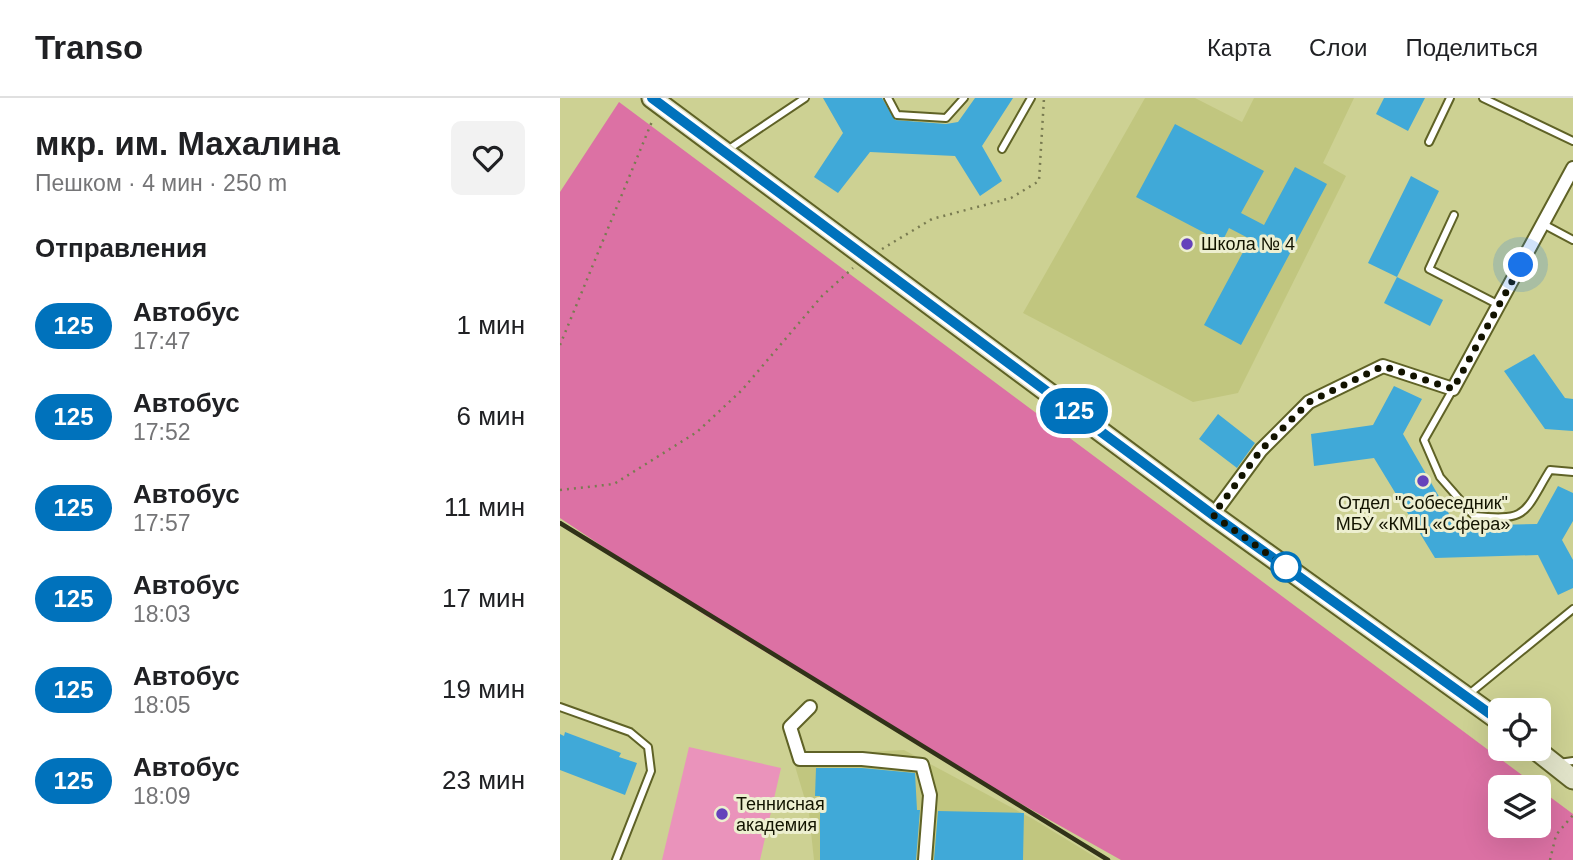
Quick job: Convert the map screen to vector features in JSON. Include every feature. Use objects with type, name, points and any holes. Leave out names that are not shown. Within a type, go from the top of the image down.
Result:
[{"type":"street","points":[[656,101],[1213,515],[1488,712]]},
{"type":"street","points":[[1213,515],[1261,450],[1309,402],[1383,366],[1453,389],[1573,168]]},
{"type":"street","points":[[810,707],[790,727],[800,759],[862,759],[922,765],[930,795],[925,860]]},
{"type":"street","points":[[1563,762],[1573,779]]},
{"type":"lane","points":[[724,152],[806,98]]},
{"type":"lane","points":[[888,98],[897,115],[946,118],[964,98]]},
{"type":"lane","points":[[1002,149],[1031,98]]},
{"type":"lane","points":[[1429,142],[1450,98]]},
{"type":"lane","points":[[1483,98],[1573,141]]},
{"type":"lane","points":[[1454,215],[1429,269],[1499,305]]},
{"type":"lane","points":[[1543,225],[1573,240]]},
{"type":"lane","points":[[1453,389],[1424,440],[1440,477],[1474,516],[1510,519],[1525,511],[1550,470],[1573,471]]},
{"type":"lane","points":[[1467,695],[1573,609]]},
{"type":"lane","points":[[560,707],[630,732],[648,747],[650,771],[616,860]]},
{"type":"path","points":[[560,490],[614,484],[697,432],[742,390],[822,296],[868,258],[932,219],[1011,198],[1038,181],[1044,98]]},
{"type":"path","points":[[560,345],[656,101]]},
{"type":"path","points":[[1550,860],[1556,835],[1573,815]]},
{"type":"shaded area","name":"Школа № 4","points":[[1145,98],[1195,98],[1242,122],[1254,98],[1354,98],[1323,163],[1346,176],[1238,393],[1193,402],[1023,313]]},
{"type":"shaded area","points":[[619,102],[1488,750],[1488,761],[1503,761],[1522,775],[1488,775],[1488,838],[1551,838],[1551,798],[1573,814],[1573,860],[1121,860],[943,760],[705,615],[560,518],[560,192]]},
{"type":"shaded area","name":"Теннисная академия","points":[[689,747],[781,768],[760,860],[662,860]]},
{"type":"shaded area","points":[[904,750],[1033,819],[1100,860],[814,860],[809,813],[792,756]]},
{"type":"building","points":[[823,98],[882,98],[895,120],[946,124],[958,122],[975,98],[1013,98],[982,146],[1002,181],[980,196],[955,156],[870,152],[838,193],[814,177],[843,133]]},
{"type":"building","points":[[1384,98],[1425,98],[1408,131],[1376,114]]},
{"type":"building","points":[[1175,124],[1264,171],[1241,213],[1264,225],[1295,167],[1327,184],[1241,345],[1204,325],[1250,239],[1229,228],[1222,242],[1136,197]]},
{"type":"building","points":[[1411,176],[1439,191],[1397,277],[1368,263]]},
{"type":"building","points":[[1397,277],[1443,300],[1430,326],[1384,303]]},
{"type":"building","points":[[1534,354],[1565,398],[1573,399],[1573,431],[1545,429],[1504,371]]},
{"type":"building","points":[[1394,386],[1422,399],[1403,434],[1456,526],[1537,524],[1558,486],[1573,493],[1573,521],[1562,540],[1573,560],[1573,588],[1558,595],[1538,555],[1435,558],[1374,458],[1314,466],[1311,434],[1373,425]]},
{"type":"building","points":[[1218,414],[1255,443],[1237,468],[1199,439]]},
{"type":"building","points":[[565,732],[621,753],[619,757],[637,763],[625,795],[560,770],[560,734],[564,736]]},
{"type":"building","points":[[816,768],[862,768],[915,773],[917,810],[920,810],[916,860],[820,860],[820,796],[815,796]]},
{"type":"building","points":[[938,811],[1024,813],[1023,860],[934,860]]},
{"type":"railway","points":[[560,523],[1108,860]]},
{"type":"bus line","name":"125","points":[[652,98],[1213,515],[1488,712]]},
{"type":"place","name":"Школа № 4","points":[[1187,244]]},
{"type":"place","name":"Отдел \"Собеседник\" МБУ «КМЦ «Сфера»","points":[[1423,481]]},
{"type":"place","name":"Теннисная академия","points":[[722,814]]},
{"type":"route","points":[[1286,567],[1213,515],[1261,450],[1309,402],[1383,366],[1453,389],[1521,265]]}]
